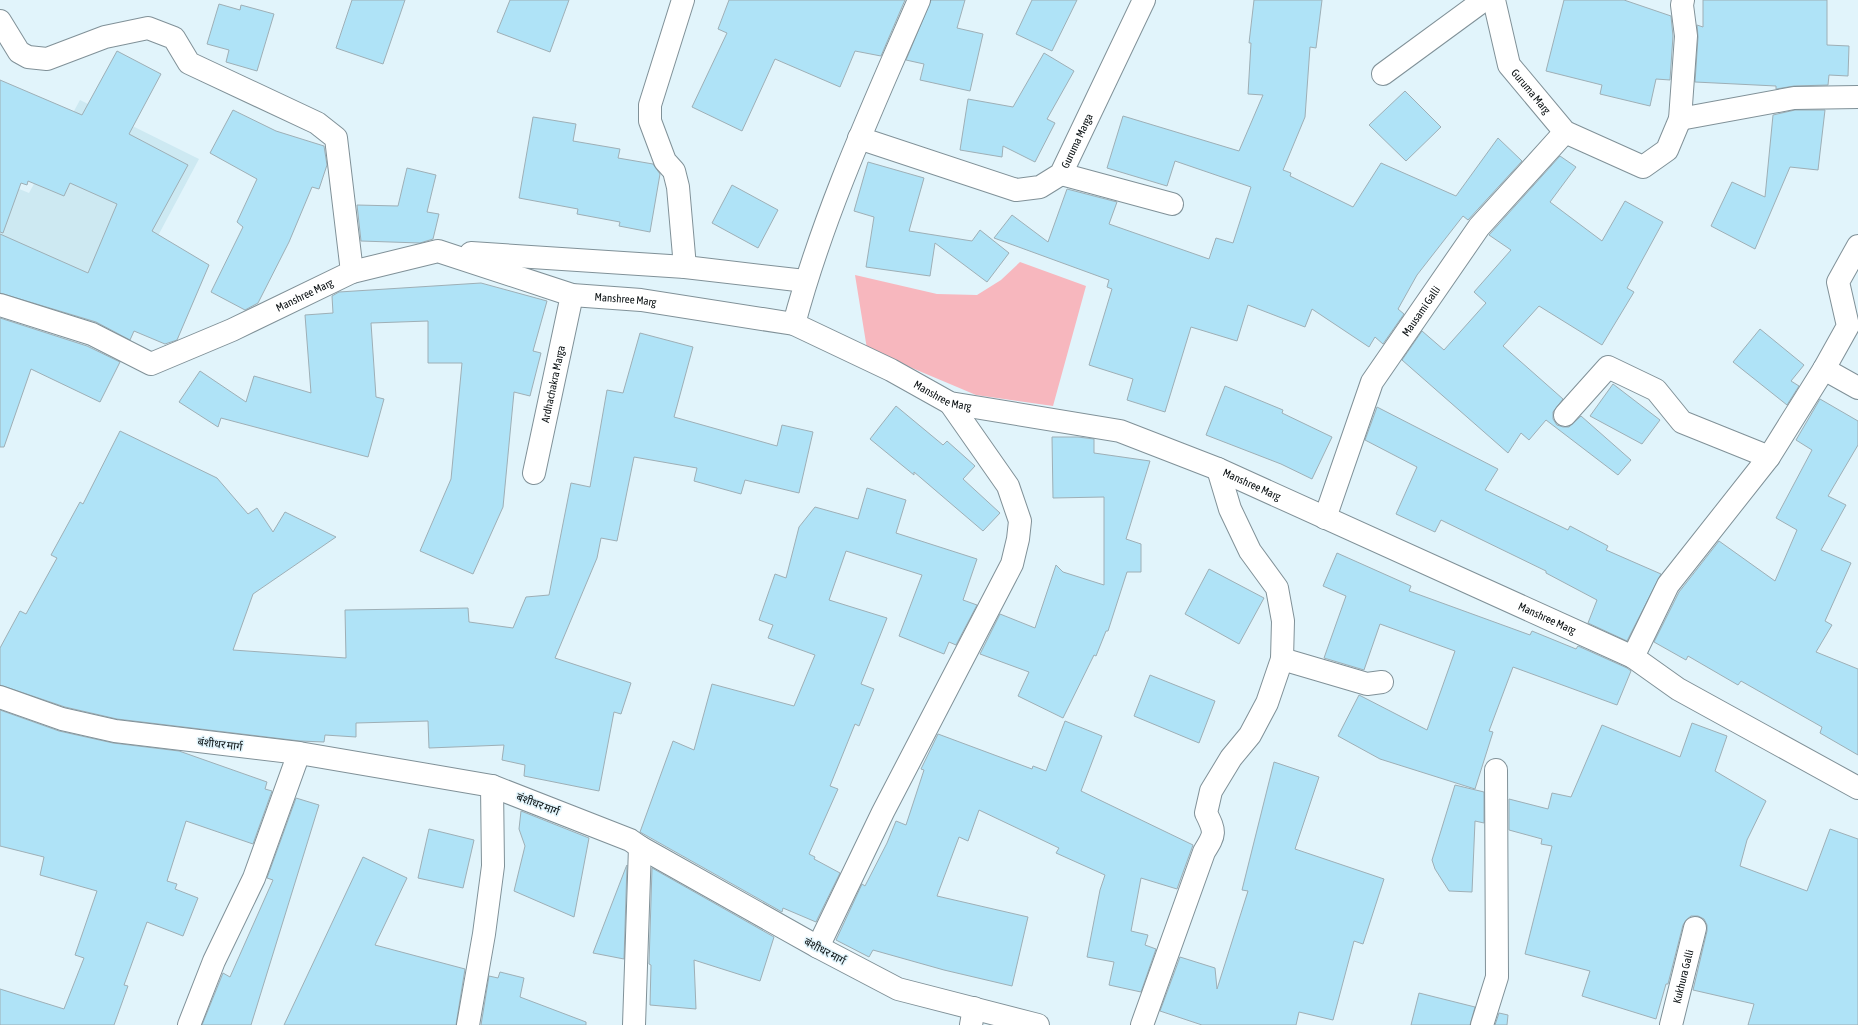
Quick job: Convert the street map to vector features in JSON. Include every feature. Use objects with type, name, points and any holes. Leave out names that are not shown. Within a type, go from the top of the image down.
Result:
[{"type":"street","points":[[683,0],[650,105],[650,121],[665,161],[674,171],[678,187],[685,267]]},
{"type":"street","points":[[794,324],[805,282],[859,138],[919,0]]},
{"type":"street","name":"Guruma Marga","points":[[859,138],[1016,190],[1040,187],[1060,174],[1144,0]]},
{"type":"street","points":[[1383,74],[1484,0]]},
{"type":"street","name":"Guruma Marg","points":[[1494,0],[1508,65],[1565,132]]},
{"type":"street","points":[[1565,132],[1643,167],[1668,150],[1680,119],[1686,36],[1682,5],[1683,0]]},
{"type":"street","points":[[0,22],[19,52],[28,58],[47,59],[105,37],[148,28],[174,38],[189,63],[317,123],[336,138],[352,272]]},
{"type":"street","points":[[1680,119],[1794,98],[1858,96]]},
{"type":"street","name":"Mausami Galli","points":[[1325,518],[1372,382],[1479,227],[1565,132]]},
{"type":"street","points":[[1060,174],[1172,204]]},
{"type":"street","points":[[1633,658],[1668,585],[1769,457],[1824,369],[1848,326],[1838,282],[1858,246]]},
{"type":"street","points":[[438,251],[685,267],[805,282]]},
{"type":"street","name":"Manshree Marg","points":[[0,305],[92,334],[151,364],[232,330],[352,272],[438,251],[572,295],[641,300],[794,324],[890,370],[950,403],[1120,431],[1218,469],[1633,658],[1678,689],[1858,788]]},
{"type":"street","name":"Ardhachakra Marga","points":[[534,473],[572,295]]},
{"type":"street","points":[[1565,415],[1608,367],[1656,390],[1682,422],[1769,457]]},
{"type":"street","points":[[1824,369],[1858,388]]},
{"type":"street","points":[[818,947],[883,812],[1012,564],[1020,521],[1008,486],[950,403]]},
{"type":"street","points":[[1142,1025],[1204,852],[1214,836],[1212,825],[1206,813],[1211,791],[1231,758],[1250,735],[1267,703],[1282,659],[1283,621],[1277,588],[1250,551],[1230,509],[1218,469]]},
{"type":"street","points":[[1282,659],[1367,684],[1382,682]]},
{"type":"street","name":"बंशीधर मार्ग","points":[[0,697],[62,719],[115,731],[298,753],[492,786],[630,840],[640,848],[818,947],[898,988],[973,1016],[1038,1025]]},
{"type":"street","points":[[189,1025],[214,962],[254,878],[298,753]]},
{"type":"street","points":[[1482,1025],[1497,977],[1496,770]]},
{"type":"street","points":[[468,1025],[484,934],[493,866],[492,786]]},
{"type":"street","points":[[634,1025],[640,848]]},
{"type":"street","name":"Kukhura Galli","points":[[1671,1025],[1695,928]]},
{"type":"shaded area","points":[[80,100],[199,159],[106,333],[0,295],[0,181],[29,193]]},
{"type":"shaded area","points":[[1020,262],[1086,286],[1053,406],[976,395],[867,349],[855,275],[937,294],[977,295],[1001,280]]},
{"type":"building","points":[[352,0],[405,0],[383,64],[336,48]]},
{"type":"building","points":[[510,0],[569,0],[550,52],[497,32]]},
{"type":"building","points":[[729,0],[905,0],[881,56],[855,51],[840,87],[775,59],[742,131],[692,107],[727,33],[718,29]]},
{"type":"building","points":[[931,0],[965,0],[957,28],[983,34],[970,91],[920,80],[924,64],[906,60]]},
{"type":"building","points":[[1032,0],[1077,0],[1052,51],[1016,34]]},
{"type":"building","points":[[1254,0],[1322,0],[1316,48],[1310,47],[1305,117],[1283,170],[1291,173],[1290,176],[1353,207],[1381,163],[1456,196],[1498,138],[1522,161],[1468,220],[1463,216],[1417,275],[1398,309],[1404,314],[1383,344],[1375,337],[1369,347],[1312,309],[1305,327],[1248,305],[1237,341],[1191,327],[1165,412],[1127,400],[1133,379],[1089,365],[1112,289],[1107,287],[1109,280],[994,238],[1012,215],[1048,242],[1067,189],[1117,202],[1109,224],[1209,259],[1216,238],[1233,243],[1251,187],[1175,161],[1167,186],[1107,168],[1123,116],[1239,151],[1263,95],[1248,94],[1251,43],[1249,43]]},
{"type":"building","points":[[1564,0],[1624,0],[1671,16],[1673,36],[1670,80],[1656,79],[1650,106],[1600,94],[1602,85],[1546,71]]},
{"type":"building","points":[[1703,0],[1827,0],[1827,45],[1849,46],[1848,76],[1829,75],[1828,85],[1794,86],[1776,89],[1776,86],[1695,82],[1698,37],[1697,25],[1703,27]]},
{"type":"building","points":[[219,4],[240,10],[241,5],[274,14],[257,71],[226,62],[229,50],[207,44]]},
{"type":"building","points":[[117,51],[161,74],[129,134],[188,165],[152,231],[209,265],[177,340],[165,344],[134,331],[130,340],[96,322],[0,293],[0,234],[88,273],[117,204],[70,183],[64,196],[28,181],[27,185],[21,183],[3,233],[0,232],[0,80],[82,115]]},
{"type":"building","points":[[1044,53],[1074,71],[1047,119],[1055,123],[1035,162],[1003,146],[1002,157],[960,150],[968,99],[1013,107]]},
{"type":"building","points":[[1405,91],[1441,127],[1406,161],[1369,125]]},
{"type":"building","points":[[233,110],[276,131],[324,146],[327,165],[319,189],[312,187],[289,242],[258,303],[245,310],[211,292],[243,227],[237,222],[257,179],[210,153]]},
{"type":"building","points":[[1795,110],[1825,110],[1818,170],[1790,167],[1755,249],[1711,226],[1732,182],[1765,197],[1773,115]]},
{"type":"building","points":[[533,117],[576,124],[573,141],[620,149],[618,158],[653,164],[660,174],[650,232],[619,226],[620,222],[577,214],[578,209],[519,198]]},
{"type":"building","points":[[1560,156],[1576,167],[1550,202],[1602,241],[1625,201],[1663,222],[1627,288],[1634,292],[1602,345],[1539,306],[1503,346],[1563,399],[1553,412],[1553,419],[1557,425],[1569,427],[1581,416],[1631,460],[1618,475],[1546,420],[1529,440],[1521,433],[1508,453],[1402,360],[1422,331],[1444,350],[1486,303],[1474,292],[1511,250],[1489,235]]},
{"type":"building","points":[[868,162],[924,178],[909,231],[972,241],[980,230],[1009,253],[987,282],[935,243],[930,276],[866,267],[874,217],[854,211]]},
{"type":"building","points":[[407,168],[436,175],[427,212],[439,214],[433,239],[420,243],[361,241],[357,205],[398,206]]},
{"type":"building","points":[[732,185],[778,210],[758,248],[712,223]]},
{"type":"building","points":[[481,283],[547,301],[533,351],[541,353],[530,396],[514,392],[503,507],[473,574],[420,551],[451,479],[462,363],[428,363],[428,321],[371,323],[376,397],[384,399],[368,457],[221,418],[218,427],[179,402],[200,371],[246,402],[254,376],[311,393],[305,315],[333,313],[332,296],[339,292]]},
{"type":"building","points":[[0,318],[87,346],[120,362],[100,402],[31,369],[4,447],[0,447]]},
{"type":"building","points":[[1760,329],[1804,365],[1791,381],[1799,386],[1787,405],[1733,362]]},
{"type":"building","points":[[640,333],[693,347],[674,417],[777,446],[782,425],[813,432],[799,493],[745,480],[741,494],[694,481],[697,468],[634,457],[617,541],[601,538],[597,558],[555,658],[631,683],[621,714],[614,712],[599,791],[524,776],[525,765],[502,760],[504,745],[429,748],[428,721],[356,723],[356,737],[325,735],[324,742],[300,741],[117,719],[65,707],[0,685],[0,648],[20,611],[26,614],[57,558],[51,555],[80,502],[83,504],[120,431],[217,478],[248,514],[257,508],[273,532],[285,512],[336,537],[253,594],[233,650],[346,658],[345,610],[468,608],[469,622],[513,628],[526,597],[549,595],[571,483],[590,487],[607,390],[623,393]]},
{"type":"building","points":[[1613,384],[1660,420],[1642,444],[1590,416]]},
{"type":"building","points":[[1225,386],[1283,410],[1282,413],[1332,437],[1312,479],[1281,464],[1206,435]]},
{"type":"building","points":[[1820,399],[1858,421],[1858,445],[1828,496],[1846,505],[1821,550],[1851,563],[1825,621],[1832,625],[1816,652],[1858,669],[1858,755],[1820,733],[1822,727],[1741,681],[1738,685],[1688,656],[1686,660],[1654,642],[1679,592],[1719,541],[1775,581],[1797,530],[1776,518],[1812,450],[1796,440]]},
{"type":"building","points":[[896,406],[943,445],[947,441],[975,466],[963,479],[1000,513],[983,531],[914,472],[914,475],[870,439]]},
{"type":"building","points":[[1377,407],[1498,469],[1485,490],[1568,530],[1570,526],[1608,546],[1606,550],[1661,574],[1627,641],[1588,623],[1597,600],[1546,573],[1546,571],[1441,520],[1435,532],[1396,514],[1417,467],[1365,440]]},
{"type":"building","points":[[1052,437],[1078,437],[1094,439],[1094,453],[1150,461],[1126,539],[1141,544],[1141,572],[1127,572],[1108,631],[1106,631],[1096,656],[1094,655],[1063,718],[1018,696],[1029,672],[980,654],[1000,614],[1035,628],[1056,565],[1063,572],[1104,585],[1104,497],[1053,498]]},
{"type":"building","points":[[867,488],[906,500],[896,533],[977,559],[963,600],[977,605],[956,645],[949,642],[944,654],[899,636],[922,575],[846,551],[829,600],[887,618],[861,684],[874,689],[859,726],[855,724],[830,786],[838,789],[809,854],[815,857],[814,859],[840,873],[816,922],[783,908],[782,912],[640,832],[673,741],[694,750],[712,684],[794,706],[815,655],[768,638],[773,625],[759,620],[775,574],[786,578],[799,527],[815,507],[858,519]]},
{"type":"building","points":[[1337,553],[1411,586],[1409,591],[1530,635],[1532,631],[1576,649],[1578,646],[1627,668],[1631,671],[1617,705],[1513,667],[1489,731],[1493,732],[1475,789],[1380,759],[1338,736],[1359,695],[1427,730],[1455,651],[1380,624],[1364,670],[1324,658],[1346,596],[1323,586]]},
{"type":"building","points":[[1209,569],[1264,598],[1239,644],[1185,614]]},
{"type":"building","points":[[1150,675],[1215,701],[1199,743],[1134,716]]},
{"type":"building","points":[[0,710],[59,731],[113,743],[179,751],[267,782],[265,789],[272,791],[253,844],[186,821],[167,881],[177,884],[175,889],[198,898],[183,936],[147,922],[124,985],[128,986],[114,1025],[0,1025],[0,989],[64,1009],[84,958],[75,955],[97,891],[40,875],[44,857],[0,846]]},
{"type":"building","points":[[1065,721],[1102,736],[1081,791],[1193,845],[1177,889],[1141,878],[1131,931],[1148,935],[1145,945],[1156,949],[1141,992],[1109,985],[1114,962],[1087,957],[1100,890],[1105,875],[1056,853],[1059,848],[979,810],[968,841],[959,837],[937,896],[1028,917],[1012,986],[944,970],[873,950],[869,957],[836,940],[862,884],[865,886],[887,843],[896,821],[906,825],[924,770],[921,769],[938,734],[1032,769],[1033,766],[1046,771]]},
{"type":"building","points":[[1692,723],[1727,736],[1715,771],[1766,801],[1747,840],[1740,866],[1807,891],[1830,829],[1858,839],[1858,1025],[1748,1025],[1754,1004],[1693,990],[1707,931],[1707,925],[1704,919],[1698,916],[1691,916],[1683,925],[1668,984],[1666,984],[1656,1019],[1582,996],[1590,971],[1525,954],[1552,846],[1541,844],[1542,839],[1509,830],[1509,799],[1548,809],[1552,793],[1571,797],[1602,725],[1680,757]]},
{"type":"building","points":[[1274,762],[1319,777],[1295,849],[1384,879],[1363,944],[1354,941],[1333,1020],[1299,1012],[1296,1025],[1202,1025],[1160,1011],[1180,957],[1215,968],[1217,989],[1248,891],[1242,890]]},
{"type":"building","points":[[1455,785],[1484,792],[1484,823],[1475,821],[1472,892],[1449,891],[1435,869],[1432,860]]},
{"type":"building","points":[[296,798],[319,805],[251,1025],[202,1025],[223,973],[230,977],[273,880],[267,878]]},
{"type":"building","points":[[521,811],[589,838],[574,917],[514,891],[525,846],[519,829]]},
{"type":"building","points":[[429,829],[474,840],[463,888],[418,878]]},
{"type":"building","points":[[363,857],[407,878],[375,945],[465,969],[456,1025],[284,1025]]},
{"type":"building","points":[[627,865],[624,959],[593,953],[626,867]]},
{"type":"building","points":[[652,868],[774,937],[760,981],[694,960],[696,1009],[650,1005],[651,965],[649,964]]},
{"type":"building","points":[[500,972],[524,978],[520,997],[586,1022],[586,1025],[481,1025],[489,976],[498,978]]},
{"type":"building","points":[[1419,993],[1475,1007],[1470,1025],[1411,1025]]},
{"type":"building","points":[[1499,1013],[1508,1015],[1507,1025],[1495,1025]]}]
